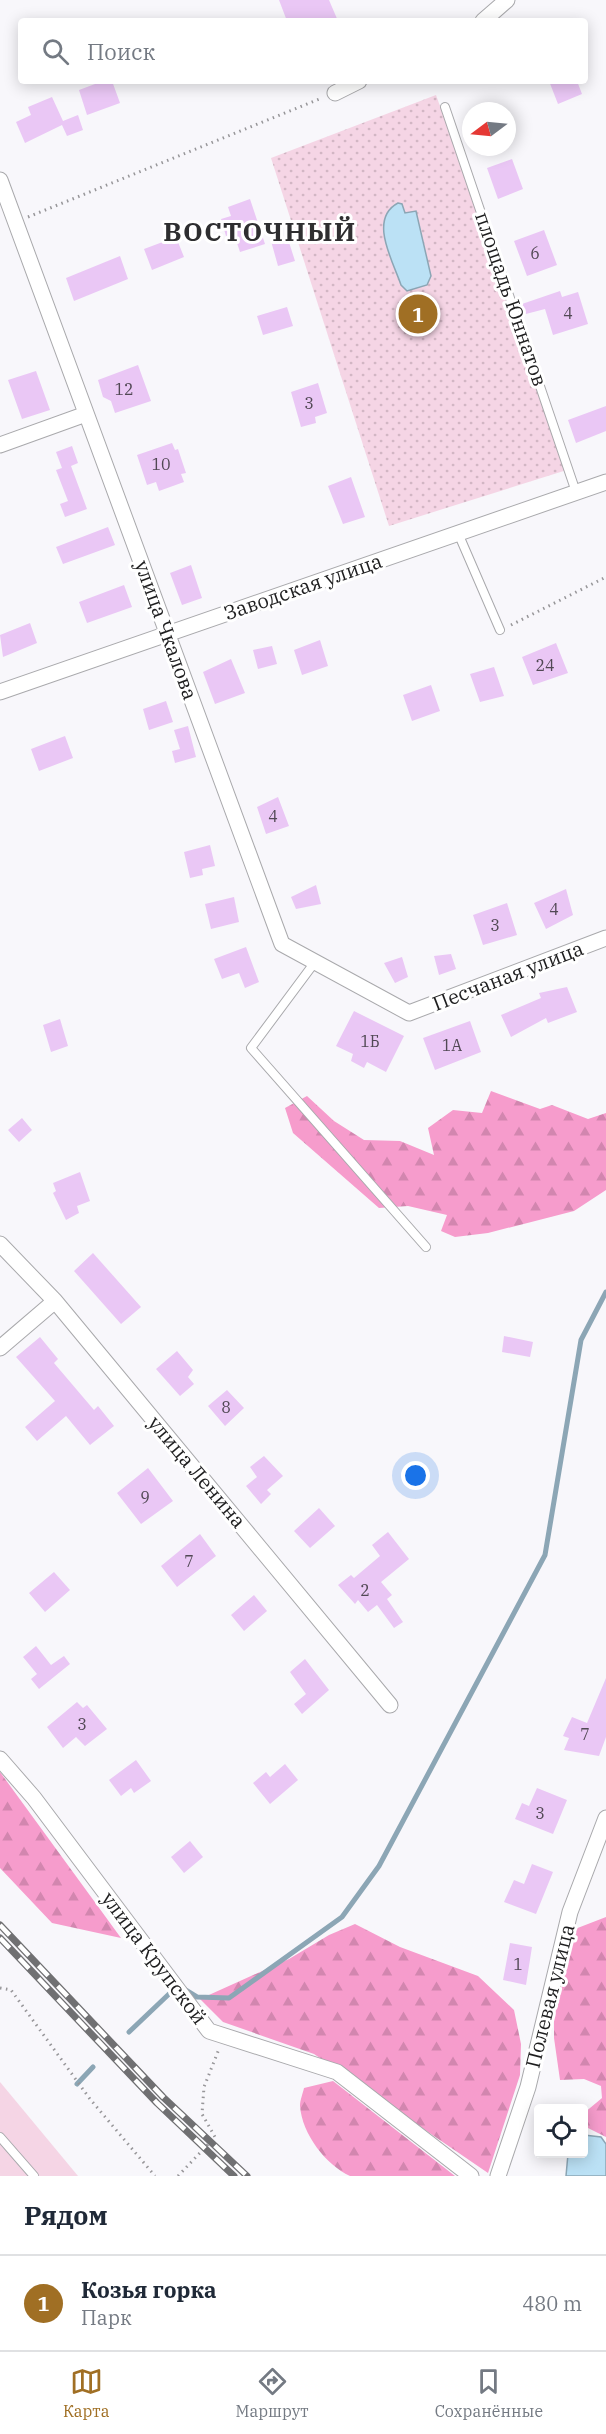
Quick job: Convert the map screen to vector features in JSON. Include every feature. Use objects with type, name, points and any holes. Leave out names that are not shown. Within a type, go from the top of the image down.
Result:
[{"type":"street","points":[[486,18],[507,0]]},
{"type":"street","points":[[335,93],[353,84]]},
{"type":"street","name":"улица Чкалова","points":[[0,180],[282,944],[409,1013]]},
{"type":"street","points":[[0,445],[86,414]]},
{"type":"street","name":"Заводская улица","points":[[0,692],[606,482]]},
{"type":"street","name":"Песчаная улица","points":[[409,1013],[606,938]]},
{"type":"street","name":"улица Ленина","points":[[0,1244],[55,1301],[390,1705]]},
{"type":"street","points":[[0,1348],[55,1301]]},
{"type":"street","name":"улица Крупской","points":[[0,1759],[34,1798],[209,2031],[337,2072],[471,2176]]},
{"type":"street","name":"Полевая улица","points":[[498,2176],[528,2087],[570,1912],[606,1818]]},
{"type":"lane","name":"площадь Юннатов","points":[[445,106],[576,492]]},
{"type":"lane","points":[[458,533],[500,630]]},
{"type":"lane","points":[[315,962],[251,1048],[426,1247]]},
{"type":"lane","points":[[0,2137],[34,2176]]},
{"type":"path","points":[[15,222],[335,93]]},
{"type":"path","points":[[500,630],[606,578]]},
{"type":"path","points":[[0,1988],[11,1990],[90,2099],[155,2176]]},
{"type":"path","points":[[178,2176],[215,2137],[202,2114],[204,2087],[223,2036]]},
{"type":"green space","points":[[491,1091],[540,1109],[552,1105],[588,1119],[606,1113],[606,1190],[574,1211],[488,1233],[455,1237],[441,1231],[447,1215],[408,1206],[379,1208],[293,1133],[285,1108],[307,1096],[334,1121],[364,1140],[400,1141],[434,1155],[428,1128],[453,1110],[482,1113]]},
{"type":"green space","points":[[0,1772],[121,1938],[52,1923],[0,1868]]},
{"type":"green space","points":[[606,1917],[606,2137],[588,2128],[588,2110],[602,2098],[601,2086],[584,2079],[560,2080],[554,2038],[554,2018],[575,1929]]},
{"type":"green space","points":[[355,1924],[400,1947],[478,1976],[514,2010],[521,2044],[520,2075],[488,2173],[314,2054],[223,2022],[200,1999],[289,1959],[329,1935]]},
{"type":"green space","points":[[333,2081],[455,2176],[350,2176],[332,2164],[310,2138],[300,2106],[304,2088]]},
{"type":"shaded area","points":[[436,95],[570,469],[389,526],[271,158]]},
{"type":"shaded area","points":[[0,2082],[78,2176],[0,2176]]},
{"type":"water","points":[[398,203],[402,204],[405,213],[416,211],[431,276],[427,285],[407,291],[401,285],[385,241],[385,219],[389,210]]},
{"type":"water","points":[[588,2135],[601,2137],[606,2144],[606,2176],[566,2176],[568,2158],[588,2158]]},
{"type":"building","points":[[279,0],[329,0],[337,18],[286,18]]},
{"type":"building","points":[[95,84],[113,84],[120,103],[87,115],[79,90]]},
{"type":"building","points":[[550,84],[578,84],[582,94],[558,104]]},
{"type":"building","points":[[52,97],[63,121],[78,115],[83,130],[67,136],[62,125],[25,143],[16,122],[31,115],[28,107]]},
{"type":"building","points":[[512,159],[523,189],[498,199],[487,168]]},
{"type":"building","points":[[250,199],[265,244],[240,252],[234,234],[226,236],[221,219],[231,216],[228,207]]},
{"type":"building","points":[[544,230],[557,265],[527,276],[514,241]]},
{"type":"building","points":[[287,236],[295,261],[278,266],[271,241]]},
{"type":"building","points":[[176,237],[184,257],[152,270],[144,249]]},
{"type":"building","points":[[120,256],[128,279],[74,301],[66,278]]},
{"type":"building","points":[[560,291],[562,297],[578,292],[588,324],[553,335],[545,309],[522,315],[519,305]]},
{"type":"building","points":[[287,307],[293,326],[263,335],[257,316]]},
{"type":"building","points":[[138,365],[151,401],[115,413],[111,401],[103,397],[98,380]]},
{"type":"building","points":[[36,371],[50,410],[22,419],[8,380]]},
{"type":"building","points":[[318,383],[327,413],[315,417],[316,423],[301,427],[291,392]]},
{"type":"building","points":[[606,406],[606,431],[576,443],[568,420]]},
{"type":"building","points":[[172,443],[175,450],[178,449],[186,473],[181,474],[184,482],[159,491],[156,482],[147,485],[137,455]]},
{"type":"building","points":[[72,446],[78,463],[71,466],[87,509],[65,517],[60,504],[68,501],[56,470],[62,468],[56,452]]},
{"type":"building","points":[[351,477],[365,517],[343,524],[328,486]]},
{"type":"building","points":[[108,527],[115,545],[63,564],[56,547]]},
{"type":"building","points":[[191,565],[202,598],[182,605],[170,573]]},
{"type":"building","points":[[124,585],[132,607],[87,623],[79,602]]},
{"type":"building","points":[[30,623],[37,643],[3,657],[0,635]]},
{"type":"building","points":[[320,640],[328,666],[302,675],[294,650]]},
{"type":"building","points":[[556,643],[568,673],[533,685],[522,657]]},
{"type":"building","points":[[272,646],[277,664],[258,669],[253,650]]},
{"type":"building","points":[[231,659],[245,693],[215,704],[203,672]]},
{"type":"building","points":[[494,667],[504,696],[480,702],[470,674]]},
{"type":"building","points":[[431,685],[440,711],[412,721],[403,695]]},
{"type":"building","points":[[166,701],[173,722],[149,730],[143,709]]},
{"type":"building","points":[[188,726],[196,757],[175,763],[172,751],[180,749],[174,730]]},
{"type":"building","points":[[65,736],[73,758],[39,771],[31,749]]},
{"type":"building","points":[[278,797],[289,826],[266,834],[257,807]]},
{"type":"building","points":[[210,845],[215,866],[202,869],[203,875],[190,878],[184,852]]},
{"type":"building","points":[[316,885],[321,904],[296,909],[291,897]]},
{"type":"building","points":[[566,889],[573,915],[546,929],[534,903]]},
{"type":"building","points":[[234,897],[239,922],[211,929],[205,904]]},
{"type":"building","points":[[507,903],[517,935],[483,945],[473,915]]},
{"type":"building","points":[[246,947],[259,982],[245,988],[239,973],[222,979],[214,959]]},
{"type":"building","points":[[451,954],[456,969],[439,975],[434,956]]},
{"type":"building","points":[[402,957],[408,977],[395,983],[384,963]]},
{"type":"building","points":[[567,987],[577,1012],[548,1023],[546,1018],[511,1037],[501,1015],[541,998],[539,993]]},
{"type":"building","points":[[354,1011],[404,1036],[386,1072],[367,1062],[364,1068],[351,1061],[353,1054],[336,1046]]},
{"type":"building","points":[[60,1019],[68,1046],[51,1052],[43,1025]]},
{"type":"building","points":[[470,1021],[481,1052],[435,1070],[423,1038]]},
{"type":"building","points":[[22,1118],[32,1130],[19,1142],[8,1130]]},
{"type":"building","points":[[80,1172],[90,1201],[77,1206],[79,1213],[66,1220],[53,1193],[56,1191],[53,1183]]},
{"type":"building","points":[[93,1253],[141,1307],[121,1324],[74,1271]]},
{"type":"building","points":[[504,1336],[533,1342],[530,1357],[502,1352]]},
{"type":"building","points":[[40,1337],[58,1359],[54,1363],[94,1410],[98,1406],[114,1426],[90,1445],[66,1416],[37,1441],[25,1427],[55,1401],[16,1357]]},
{"type":"building","points":[[177,1351],[193,1370],[188,1377],[194,1384],[180,1396],[156,1369]]},
{"type":"building","points":[[227,1390],[244,1408],[225,1426],[208,1406]]},
{"type":"building","points":[[264,1456],[283,1476],[267,1490],[271,1494],[261,1504],[246,1486],[257,1477],[250,1467]]},
{"type":"building","points":[[148,1468],[173,1501],[141,1524],[117,1493]]},
{"type":"building","points":[[319,1508],[335,1526],[310,1548],[294,1531]]},
{"type":"building","points":[[388,1532],[409,1559],[381,1582],[392,1595],[387,1599],[403,1622],[394,1628],[377,1605],[368,1612],[358,1600],[355,1604],[338,1585],[351,1575],[354,1578],[380,1556],[372,1545]]},
{"type":"building","points":[[200,1534],[216,1556],[177,1587],[161,1566]]},
{"type":"building","points":[[54,1572],[70,1590],[45,1612],[29,1593]]},
{"type":"building","points":[[254,1595],[267,1611],[244,1631],[231,1615]]},
{"type":"building","points":[[36,1646],[51,1665],[64,1656],[70,1664],[39,1689],[31,1679],[37,1674],[23,1657]]},
{"type":"building","points":[[305,1659],[329,1690],[302,1714],[294,1704],[306,1694],[290,1672]]},
{"type":"building","points":[[606,1678],[606,1737],[599,1756],[564,1750],[569,1738],[563,1736],[572,1717],[587,1723]]},
{"type":"building","points":[[77,1702],[83,1708],[87,1705],[107,1729],[85,1746],[76,1737],[63,1748],[47,1727]]},
{"type":"building","points":[[136,1760],[151,1781],[134,1793],[131,1788],[121,1796],[109,1780]]},
{"type":"building","points":[[285,1764],[298,1780],[270,1804],[253,1783],[266,1772],[270,1777]]},
{"type":"building","points":[[537,1788],[567,1800],[553,1834],[515,1819],[522,1803],[529,1806]]},
{"type":"building","points":[[190,1841],[203,1857],[184,1873],[171,1857]]},
{"type":"building","points":[[532,1864],[553,1872],[536,1914],[504,1902],[514,1880],[524,1884]]},
{"type":"building","points":[[510,1943],[532,1947],[526,1985],[503,1980]]},
{"type":"waterway","points":[[184,1989],[197,1997],[229,1998],[342,1917],[379,1866],[545,1555],[581,1340],[606,1292]]},
{"type":"waterway","points":[[129,2032],[169,1994]]},
{"type":"waterway","points":[[77,2084],[93,2067]]},
{"type":"railway","points":[[0,1925],[163,2097],[247,2176]]},
{"type":"railway","points":[[0,1938],[157,2103],[234,2176]]},
{"type":"place","name":"Козья горка","points":[[418,314]]},
{"type":"district","name":"ВОСТОЧНЫЙ","points":[[260,232]]}]
